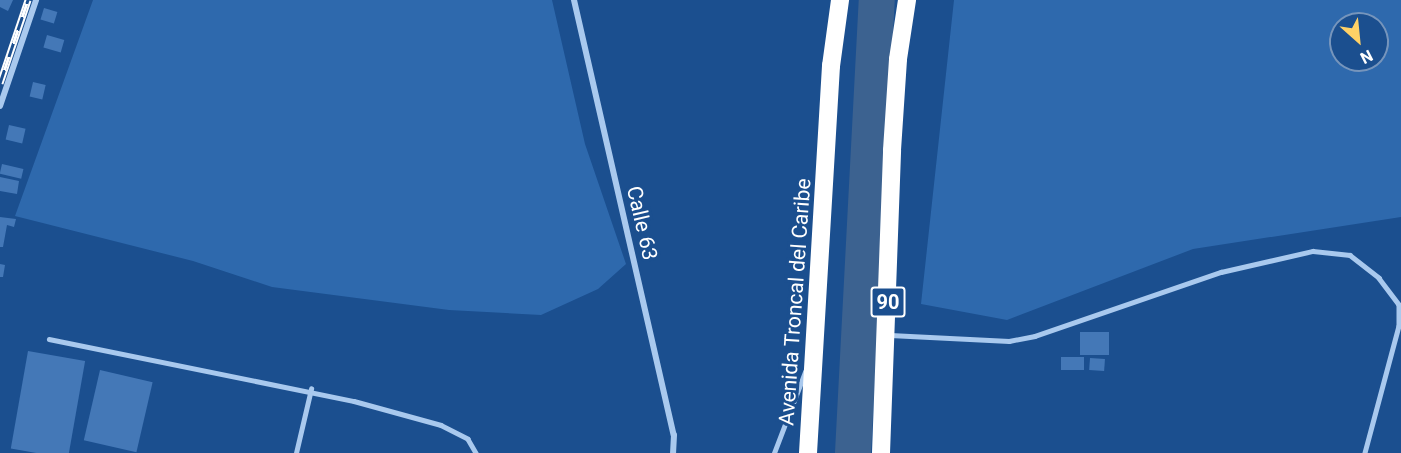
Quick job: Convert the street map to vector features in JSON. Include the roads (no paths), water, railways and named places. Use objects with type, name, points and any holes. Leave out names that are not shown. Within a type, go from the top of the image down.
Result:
[{"type":"highway","name":"Avenida Troncal del Caribe","points":[[808,453],[813,350],[828,154],[831,66],[840,0]]},
{"type":"highway","name":"90","points":[[882,453],[892,150],[898,59],[907,0]]},
{"type":"street","points":[[0,106],[36,0]]},
{"type":"street","name":"Calle 63","points":[[574,0],[674,435],[673,453]]},
{"type":"lane","points":[[887,335],[1009,341],[1035,336],[1221,272],[1314,251],[1350,255],[1379,278],[1399,305],[1399,326],[1365,453]]},
{"type":"lane","points":[[49,339],[311,389],[441,425],[468,439],[476,453]]},
{"type":"lane","points":[[774,453],[813,350]]},
{"type":"lane","points":[[296,453],[311,389]]},
{"type":"waterway","points":[[853,453],[877,0]]},
{"type":"railway","points":[[0,83],[28,0]]}]
